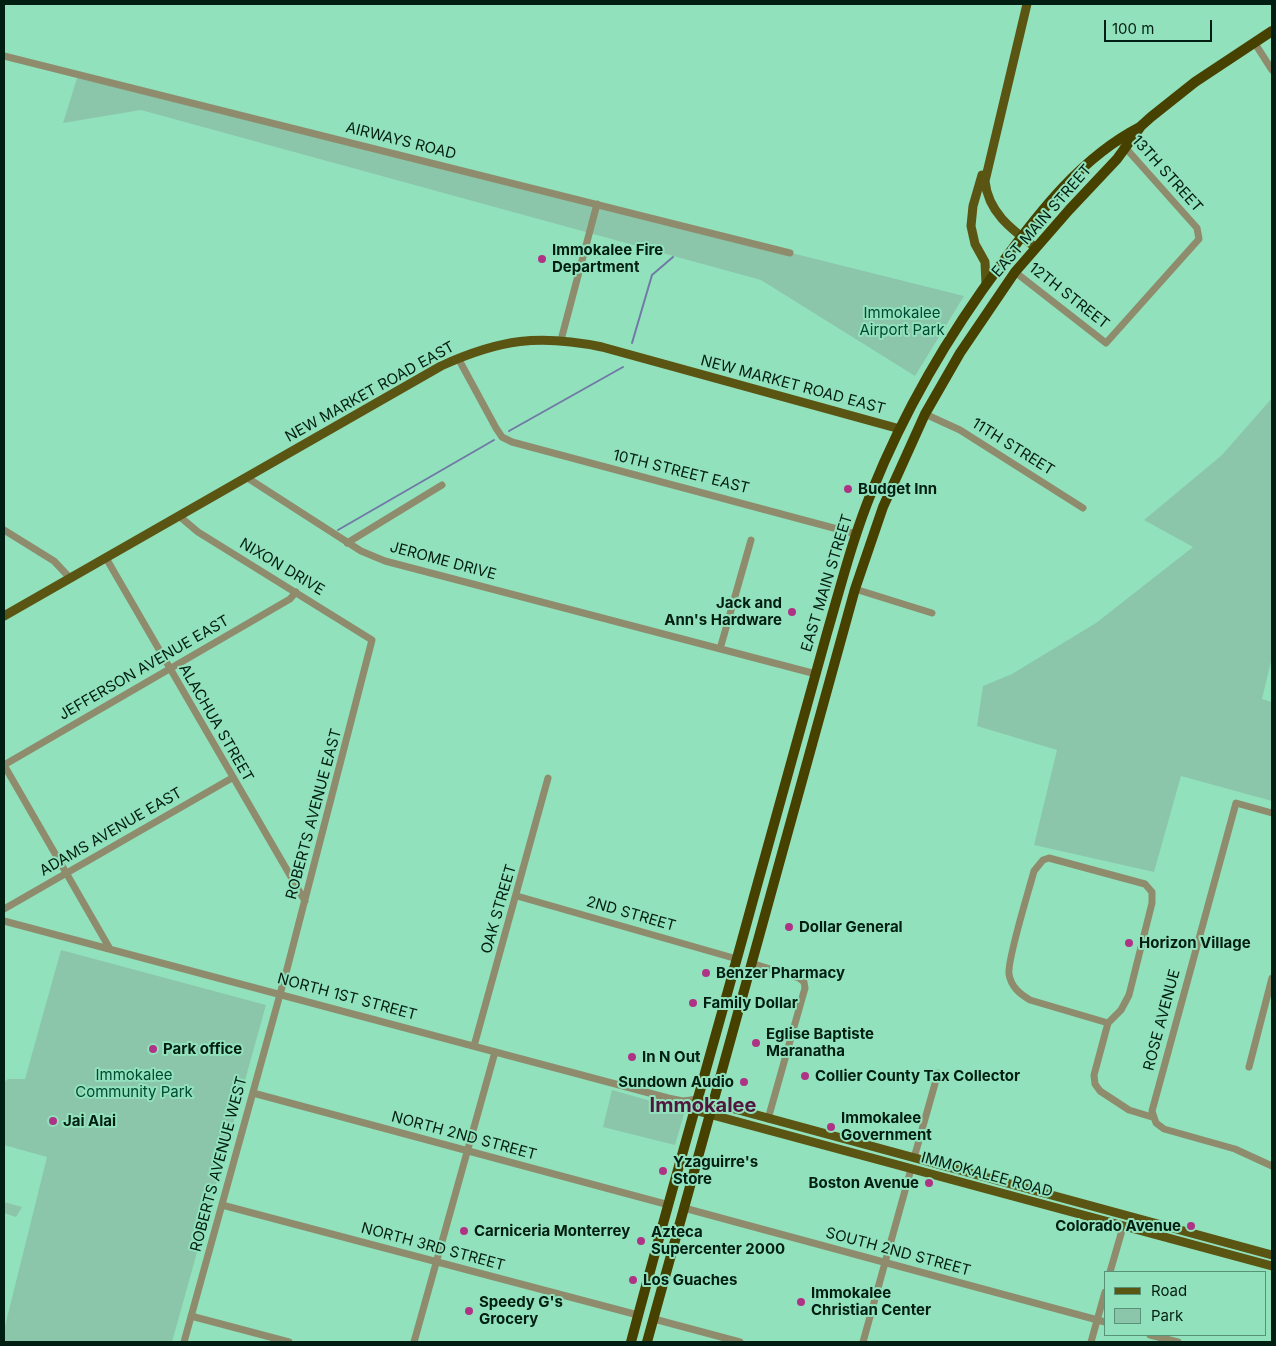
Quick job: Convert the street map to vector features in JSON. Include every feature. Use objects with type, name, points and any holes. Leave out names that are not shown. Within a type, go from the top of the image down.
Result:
[{"type":"highway","name":"EAST MAIN STREET","points":[[631,1342],[694,1110],[856,534],[870,494],[900,429],[941,352],[986,284],[1021,236],[1054,197],[1087,164],[1117,139],[1141,126],[1195,82],[1272,31]]},
{"type":"highway","name":"EAST MAIN STREET","points":[[647,1342],[830,679],[856,589],[880,516],[925,414],[964,347],[1015,272],[1035,247],[1126,148],[1141,126]]},
{"type":"highway","points":[[900,429],[915,436]]},
{"type":"highway","points":[[816,674],[830,679]]},
{"type":"highway","points":[[737,959],[751,963]]},
{"type":"highway","points":[[638,1315],[654,1319]]},
{"type":"main road","points":[[986,284],[985,262],[972,234],[971,218],[988,159],[1027,4]]},
{"type":"main road","points":[[988,159],[985,180],[988,199],[1002,220],[1035,247]]},
{"type":"main road","name":"NEW MARKET ROAD EAST","points":[[4,616],[409,383],[474,351],[508,342],[562,340],[602,347],[900,429]]},
{"type":"main road","name":"IMMOKALEE ROAD","points":[[698,1099],[1272,1255]]},
{"type":"main road","name":"IMMOKALEE ROAD","points":[[694,1110],[1272,1266]]},
{"type":"main road","points":[[809,1142],[812,1130]]},
{"type":"main road","points":[[911,1169],[914,1158]]},
{"type":"main road","points":[[1123,1226],[1126,1215]]},
{"type":"street","points":[[1254,42],[1272,70]]},
{"type":"street","name":"AIRWAYS ROAD","points":[[4,56],[598,204],[790,254]]},
{"type":"street","name":"13TH STREET","points":[[1106,343],[1199,239],[1197,228],[1117,139]]},
{"type":"street","points":[[562,340],[598,204]]},
{"type":"street","name":"12TH STREET","points":[[1015,272],[1106,343]]},
{"type":"street","name":"10TH STREET EAST","points":[[458,358],[501,435],[512,442],[856,534]]},
{"type":"street","name":"11TH STREET","points":[[925,414],[960,430],[1083,508]]},
{"type":"street","name":"JEROME DRIVE","points":[[246,477],[347,542],[385,561],[816,674]]},
{"type":"street","points":[[347,542],[442,485]]},
{"type":"street","name":"NIXON DRIVE","points":[[179,516],[198,532],[372,640]]},
{"type":"street","points":[[4,530],[54,561],[70,578]]},
{"type":"street","points":[[720,649],[751,540]]},
{"type":"street","name":"ALACHUA STREET","points":[[106,558],[169,670],[305,901]]},
{"type":"street","points":[[856,589],[932,613]]},
{"type":"street","name":"JEFFERSON AVENUE EAST","points":[[4,765],[290,599],[296,592]]},
{"type":"street","name":"ROBERTS AVENUE EAST","points":[[280,994],[372,640]]},
{"type":"street","points":[[4,765],[110,949]]},
{"type":"street","name":"ADAMS AVENUE EAST","points":[[4,909],[232,778]]},
{"type":"street","name":"OAK STREET","points":[[474,1046],[517,896],[548,778]]},
{"type":"street","name":"ROSE AVENUE","points":[[1152,1117],[1156,1095],[1236,803],[1272,813]]},
{"type":"street","points":[[1108,1023],[1030,1000],[1021,995],[1013,985],[1010,967],[1034,871],[1043,860],[1049,858],[1145,884],[1152,892],[1152,903],[1129,995],[1121,1010],[1108,1023],[1094,1075],[1095,1084],[1100,1091],[1129,1110],[1152,1117],[1164,1129],[1235,1149],[1272,1166]]},
{"type":"street","name":"2ND STREET","points":[[517,896],[737,959]]},
{"type":"street","name":"NORTH 1ST STREET","points":[[4,921],[683,1101],[698,1099]]},
{"type":"street","points":[[751,963],[799,978],[804,982],[805,988],[768,1119]]},
{"type":"street","points":[[1249,1067],[1272,978]]},
{"type":"street","name":"ROBERTS AVENUE WEST","points":[[184,1342],[280,994]]},
{"type":"street","points":[[414,1342],[495,1052]]},
{"type":"street","points":[[914,1158],[938,1073]]},
{"type":"street","name":"NORTH 2ND STREET","points":[[253,1092],[669,1206]]},
{"type":"street","name":"NORTH 1ST STREET","points":[[683,1101],[694,1110]]},
{"type":"street","points":[[863,1342],[911,1169]]},
{"type":"street","name":"NORTH 3RD STREET","points":[[222,1205],[638,1315]]},
{"type":"street","name":"SOUTH 2ND STREET","points":[[684,1208],[1101,1321]]},
{"type":"street","points":[[1110,1271],[1123,1226]]},
{"type":"street","points":[[1091,1342],[1101,1321],[1104,1299]]},
{"type":"street","points":[[191,1316],[289,1342]]},
{"type":"street","points":[[654,1319],[740,1342]]},
{"type":"street","points":[[1154,1336],[1178,1342]]},
{"type":"green space","name":"Immokalee Airport Park","points":[[78,75],[964,296],[915,376],[761,280],[141,110],[63,123]]},
{"type":"green space","points":[[1272,398],[1272,657],[1262,699],[1272,702],[1272,801],[1181,776],[1154,872],[1034,845],[1057,750],[977,726],[983,686],[1012,674],[1096,623],[1193,547],[1144,520],[1222,455]]},
{"type":"green space","name":"Immokalee Community Park","points":[[61,950],[266,1005],[172,1342],[4,1342],[4,1330],[47,1157],[4,1145],[4,1082],[8,1079],[25,1079]]},
{"type":"green space","points":[[612,1090],[683,1110],[684,1114],[675,1145],[603,1127]]},
{"type":"green space","points":[[4,1202],[22,1207],[16,1217],[4,1213]]},
{"type":"waterway","points":[[632,343],[652,275],[673,257]]},
{"type":"waterway","points":[[509,431],[623,367]]},
{"type":"waterway","points":[[338,530],[494,440]]},
{"type":"place","name":"Immokalee Fire Department","points":[[542,259]]},
{"type":"place","name":"Budget Inn","points":[[848,489]]},
{"type":"place","name":"Jack and Ann's Hardware","points":[[792,612]]},
{"type":"place","name":"Dollar General","points":[[789,927]]},
{"type":"place","name":"Horizon Village","points":[[1129,943]]},
{"type":"place","name":"Benzer Pharmacy","points":[[706,973]]},
{"type":"place","name":"Family Dollar","points":[[693,1003]]},
{"type":"place","name":"Eglise Baptiste Maranatha","points":[[756,1043]]},
{"type":"place","name":"Park office","points":[[153,1049]]},
{"type":"place","name":"In N Out","points":[[632,1057]]},
{"type":"place","name":"Collier County Tax Collector","points":[[805,1076]]},
{"type":"place","name":"Sundown Audio","points":[[744,1082]]},
{"type":"place","name":"Jai Alai","points":[[53,1121]]},
{"type":"place","name":"Immokalee Government","points":[[831,1127]]},
{"type":"place","name":"Yzaguirre's Store","points":[[663,1171]]},
{"type":"place","name":"Boston Avenue","points":[[929,1183]]},
{"type":"place","name":"Colorado Avenue","points":[[1191,1226]]},
{"type":"place","name":"Carniceria Monterrey","points":[[464,1231]]},
{"type":"place","name":"Azteca Supercenter 2000","points":[[641,1241]]},
{"type":"place","name":"Los Guaches","points":[[633,1280]]},
{"type":"place","name":"Immokalee Christian Center","points":[[801,1302]]},
{"type":"place","name":"Speedy G's Grocery","points":[[469,1311]]},
{"type":"district","name":"Immokalee","points":[[703,1106]]}]
